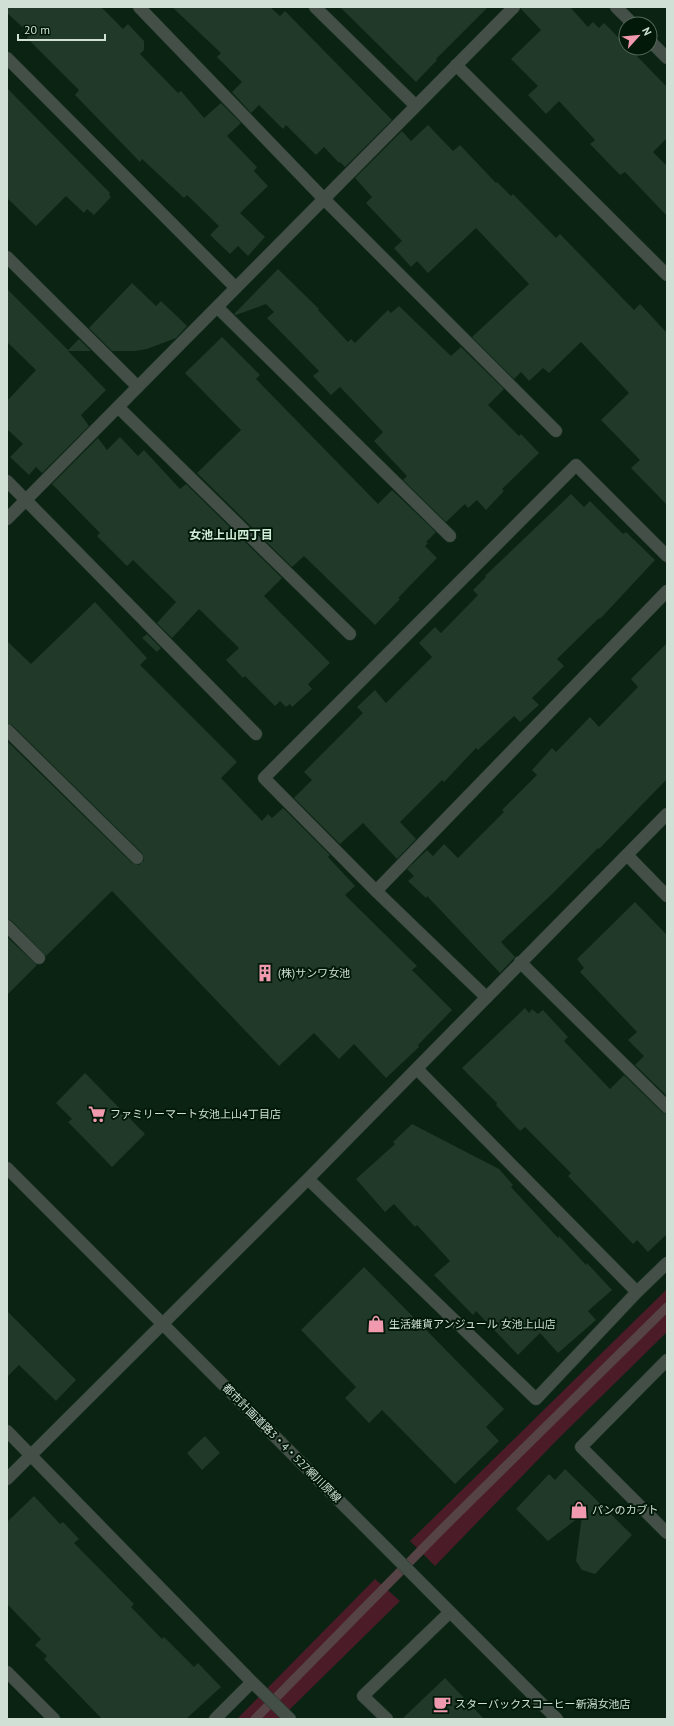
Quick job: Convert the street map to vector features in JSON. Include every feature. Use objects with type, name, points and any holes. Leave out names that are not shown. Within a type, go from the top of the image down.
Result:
[{"type":"street","points":[[139,7],[324,199],[556,431]]},
{"type":"street","points":[[314,7],[416,106]]},
{"type":"street","points":[[7,519],[514,7]]},
{"type":"street","points":[[616,7],[625,16]]},
{"type":"street","points":[[658,49],[667,58]]},
{"type":"street","points":[[7,58],[236,288]]},
{"type":"street","points":[[456,65],[667,275]]},
{"type":"street","points":[[7,257],[138,387]]},
{"type":"street","points":[[217,307],[450,536]]},
{"type":"street","points":[[118,407],[350,634]]},
{"type":"street","points":[[486,997],[376,891],[264,778],[576,465],[667,556]]},
{"type":"street","points":[[7,481],[256,734]]},
{"type":"street","points":[[376,891],[667,591]]},
{"type":"street","points":[[7,730],[137,858]]},
{"type":"street","points":[[7,1479],[417,1070],[520,962],[667,814]]},
{"type":"street","points":[[626,855],[667,896]]},
{"type":"street","points":[[7,926],[39,958]]},
{"type":"street","points":[[520,962],[667,1107]]},
{"type":"street","points":[[417,1070],[637,1292]]},
{"type":"street","name":"都市計画道路3・4・527網川原線","points":[[7,1168],[556,1719]]},
{"type":"street","points":[[308,1179],[536,1399],[637,1292],[667,1263]]},
{"type":"street","points":[[667,1360],[581,1447],[667,1533]]},
{"type":"street","points":[[7,1431],[290,1719]]},
{"type":"street","points":[[387,1719],[363,1696],[450,1612]]},
{"type":"street","points":[[7,1672],[54,1719]]},
{"type":"street","points":[[215,1719],[252,1682]]},
{"type":"shaded area","points":[[667,1289],[667,1332],[558,1439],[435,1566],[410,1541]]},
{"type":"shaded area","points":[[375,1579],[400,1601],[280,1719],[237,1719]]},
{"type":"building","points":[[7,7],[101,7],[123,29],[128,24],[144,41],[144,50],[140,54],[178,93],[181,91],[204,118],[221,103],[241,123],[227,136],[257,167],[254,171],[268,186],[240,213],[265,237],[248,256],[238,246],[230,254],[210,235],[219,226],[187,195],[184,198],[142,159],[140,162],[75,95],[79,90],[27,38],[30,34],[7,13]]},
{"type":"building","points":[[172,7],[270,7],[280,16],[285,11],[392,120],[345,167],[340,162],[339,163],[324,147],[316,155],[286,125],[283,129],[259,105],[251,113],[232,92],[242,82],[217,57],[221,53]]},
{"type":"building","points":[[340,7],[488,7],[436,59],[437,60],[416,82]]},
{"type":"building","points":[[521,7],[570,7],[588,27],[593,22],[599,28],[604,23],[618,37],[618,56],[637,56],[667,87],[667,138],[653,152],[667,166],[667,216],[625,172],[620,175],[590,144],[595,140],[559,101],[546,114],[528,95],[538,86],[511,59],[541,30],[521,9]]},
{"type":"building","points":[[7,88],[110,193],[109,195],[111,197],[94,215],[87,209],[84,213],[66,196],[36,226],[7,198]]},
{"type":"building","points":[[428,125],[453,151],[460,145],[496,183],[497,182],[511,196],[513,194],[556,238],[560,234],[634,310],[640,304],[667,333],[667,505],[631,468],[640,460],[601,420],[629,393],[581,342],[549,373],[543,368],[529,381],[521,372],[514,379],[472,337],[529,284],[476,228],[428,273],[417,261],[411,267],[394,248],[402,241],[366,203],[372,197],[355,178],[402,131],[411,141]]},
{"type":"building","points":[[278,269],[319,309],[318,310],[348,342],[351,339],[355,343],[388,310],[391,313],[399,306],[451,356],[461,347],[504,389],[488,405],[519,436],[521,434],[539,453],[502,489],[504,491],[486,510],[477,500],[468,508],[465,504],[446,522],[403,480],[407,476],[374,441],[383,432],[340,387],[331,395],[313,376],[319,371],[267,318],[274,312],[266,304],[236,315],[234,314]]},
{"type":"building","points":[[132,283],[156,306],[161,301],[187,326],[176,338],[147,349],[135,351],[112,351],[89,328]]},
{"type":"building","points":[[7,289],[68,350],[79,339],[91,351],[68,351],[106,390],[81,415],[89,426],[42,473],[36,467],[29,475],[10,457],[23,444],[7,429],[7,401],[36,370],[7,342]]},
{"type":"building","points":[[222,337],[260,375],[256,379],[378,504],[392,490],[436,532],[426,542],[428,543],[425,546],[437,558],[398,598],[400,599],[375,625],[304,556],[292,567],[197,473],[241,430],[185,373]]},
{"type":"building","points":[[120,437],[138,456],[144,450],[180,489],[186,484],[282,578],[264,596],[330,663],[308,684],[312,689],[292,707],[290,704],[286,707],[280,701],[275,706],[245,676],[243,678],[226,660],[239,648],[199,609],[172,638],[157,623],[176,602],[133,560],[127,566],[97,536],[100,533],[52,484],[98,438],[107,450]]},
{"type":"building","points":[[571,494],[584,507],[590,501],[623,534],[626,532],[655,560],[600,619],[599,618],[557,659],[564,666],[532,698],[539,705],[520,722],[514,716],[478,750],[476,748],[444,782],[442,780],[400,822],[416,839],[397,859],[363,823],[340,844],[294,798],[312,780],[304,772],[363,713],[357,707],[375,690],[386,703],[432,657],[419,643],[435,627],[441,633],[478,595],[473,590],[486,577],[485,576]]},
{"type":"building","points":[[95,602],[147,658],[140,665],[237,762],[221,778],[262,821],[268,814],[272,818],[283,808],[330,855],[328,857],[355,886],[345,895],[417,966],[412,970],[452,1010],[418,1045],[419,1047],[386,1078],[354,1044],[339,1059],[314,1033],[279,1066],[112,891],[46,956],[12,921],[7,919],[7,741],[132,863],[139,865],[144,860],[142,853],[12,725],[7,723],[7,641],[31,664]]},
{"type":"building","points":[[147,634],[161,648],[157,652],[142,638]]},
{"type":"building","points":[[667,643],[667,779],[599,849],[598,848],[501,942],[515,957],[500,973],[427,896],[426,898],[408,881],[414,876],[407,869],[427,850],[433,856],[444,844],[458,858],[504,812],[502,810],[537,775],[532,770],[552,748],[556,752],[590,717],[599,727],[638,687],[631,679]]},
{"type":"building","points":[[635,902],[667,935],[667,1096],[635,1065],[644,1056],[628,1040],[637,1032],[580,972],[584,968],[577,959]]},
{"type":"building","points":[[7,937],[37,965],[7,995]]},
{"type":"building","points":[[525,1008],[529,1013],[532,1009],[538,1014],[543,1010],[568,1037],[564,1041],[610,1089],[624,1075],[662,1112],[667,1114],[667,1234],[648,1252],[637,1240],[633,1244],[568,1176],[571,1173],[525,1127],[520,1131],[496,1105],[497,1103],[462,1068]]},
{"type":"building","points":[[85,1073],[145,1134],[112,1167],[68,1122],[72,1119],[56,1103]]},
{"type":"building","points":[[412,1124],[499,1169],[513,1185],[511,1187],[558,1238],[559,1236],[612,1290],[588,1311],[596,1320],[558,1353],[540,1333],[518,1355],[476,1311],[473,1315],[434,1275],[450,1261],[417,1225],[415,1227],[394,1204],[385,1212],[356,1179],[395,1144],[393,1142]]},
{"type":"building","points":[[364,1267],[504,1409],[486,1427],[499,1441],[455,1484],[382,1410],[369,1423],[345,1398],[356,1387],[301,1330]]},
{"type":"building","points":[[7,1311],[76,1380],[56,1401],[19,1365],[7,1377]]},
{"type":"building","points":[[205,1436],[220,1453],[202,1470],[187,1453]]},
{"type":"building","points":[[565,1469],[632,1535],[595,1574],[582,1570],[576,1561],[582,1515],[548,1541],[516,1509],[549,1474],[555,1480]]},
{"type":"building","points":[[34,1496],[60,1524],[63,1522],[79,1539],[74,1543],[134,1604],[131,1607],[162,1639],[164,1637],[194,1667],[198,1663],[221,1687],[186,1719],[102,1719],[44,1659],[47,1656],[35,1645],[41,1639],[7,1604],[7,1522]]},
{"type":"building","points":[[445,1678],[484,1719],[402,1719]]},
{"type":"waterway","points":[[255,1719],[441,1530],[667,1307]]},
{"type":"place","name":"(株)サンワ女池","points":[[265,973]]},
{"type":"place","name":"ファミリーマート女池上山4丁目店","points":[[97,1114]]},
{"type":"place","name":"生活雑貨アンジュール 女池上山店","points":[[376,1324]]},
{"type":"place","name":"パンのカブト","points":[[579,1510]]},
{"type":"place","name":"スターバックスコーヒー新潟女池店","points":[[442,1704]]},
{"type":"district","name":"女池上山四丁目","points":[[231,534]]}]
